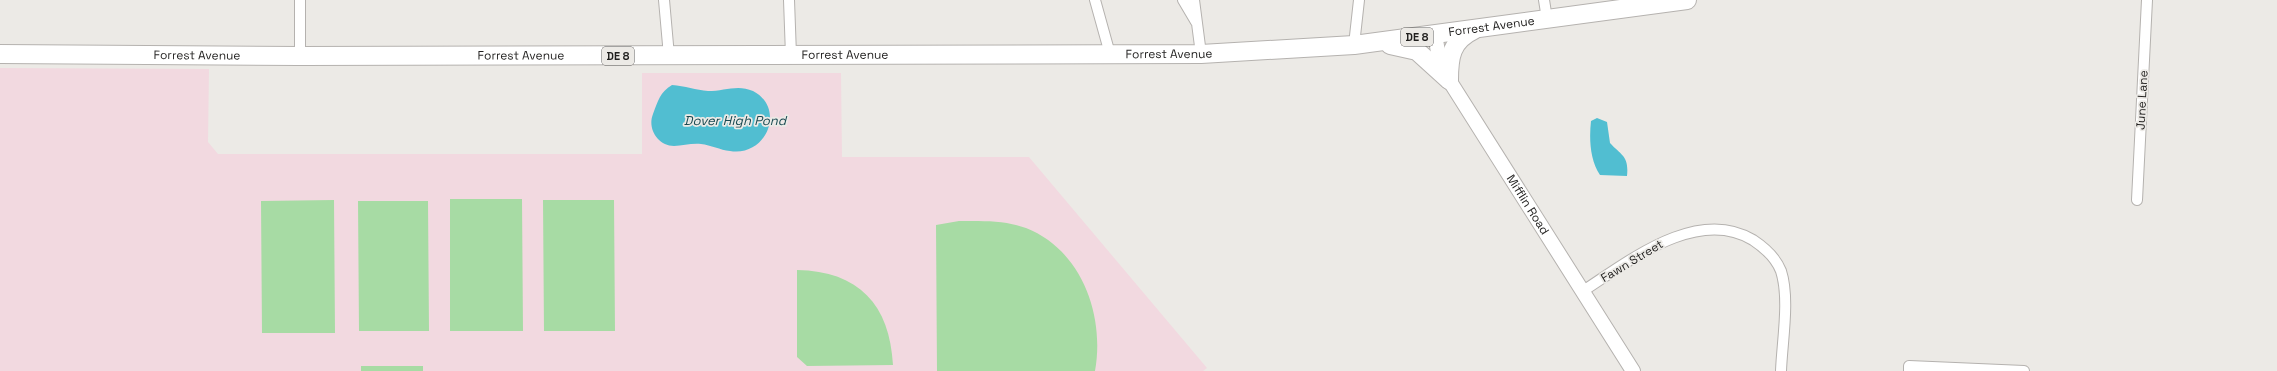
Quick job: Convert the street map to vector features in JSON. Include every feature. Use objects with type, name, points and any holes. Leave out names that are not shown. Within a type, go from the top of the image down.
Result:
[{"type":"highway","name":"Forrest Avenue","points":[[0,54],[300,56],[1200,54],[1362,44],[1687,0]]},
{"type":"highway","points":[[1449,80],[1449,62],[1453,47],[1462,36],[1479,28]]},
{"type":"highway","points":[[1362,44],[1417,51],[1449,80]]},
{"type":"main road","name":"Mifflin Road","points":[[1435,34],[1438,58],[1449,80],[1633,371]]},
{"type":"street","points":[[300,0],[300,56]]},
{"type":"street","points":[[664,0],[669,56]]},
{"type":"street","points":[[789,0],[791,55]]},
{"type":"street","points":[[1095,0],[1110,54]]},
{"type":"street","points":[[1183,0],[1197,24]]},
{"type":"street","points":[[1194,0],[1200,54]]},
{"type":"street","points":[[1359,0],[1362,44]]},
{"type":"street","points":[[1544,0],[1547,19]]},
{"type":"street","name":"June Lane","points":[[2137,200],[2146,0]]},
{"type":"street","name":"Fawn Street","points":[[1583,292],[1652,248],[1683,234],[1720,230],[1748,238],[1763,246],[1773,258],[1780,271],[1784,301],[1781,371]]},
{"type":"street","points":[[1908,371],[1909,366],[2024,371]]},
{"type":"shaded area","points":[[0,68],[209,69],[208,142],[218,154],[642,154],[642,73],[841,73],[842,157],[1029,157],[1207,368],[1203,371],[0,371]]},
{"type":"green space","points":[[450,199],[522,199],[523,331],[450,331]]},
{"type":"green space","points":[[334,200],[335,333],[262,333],[261,201]]},
{"type":"green space","points":[[543,200],[614,200],[615,331],[544,331]]},
{"type":"green space","points":[[358,201],[428,201],[429,331],[359,331]]},
{"type":"green space","points":[[959,221],[993,222],[1018,225],[1045,238],[1062,252],[1075,268],[1085,287],[1092,307],[1096,329],[1097,350],[1095,371],[937,371],[936,225]]},
{"type":"green space","points":[[797,270],[819,272],[838,277],[854,285],[867,295],[878,309],[885,325],[891,344],[893,365],[807,366],[797,357]]},
{"type":"green space","points":[[361,366],[423,366],[423,371],[361,371]]},
{"type":"water","name":"Dover High Pond","points":[[672,85],[708,91],[742,88],[753,91],[763,99],[769,108],[770,119],[768,130],[754,147],[743,151],[730,151],[701,144],[674,146],[663,143],[655,136],[652,120],[660,97]]},
{"type":"water","points":[[1597,118],[1607,122],[1610,143],[1626,160],[1627,176],[1600,175],[1592,156],[1590,135],[1591,121]]}]
